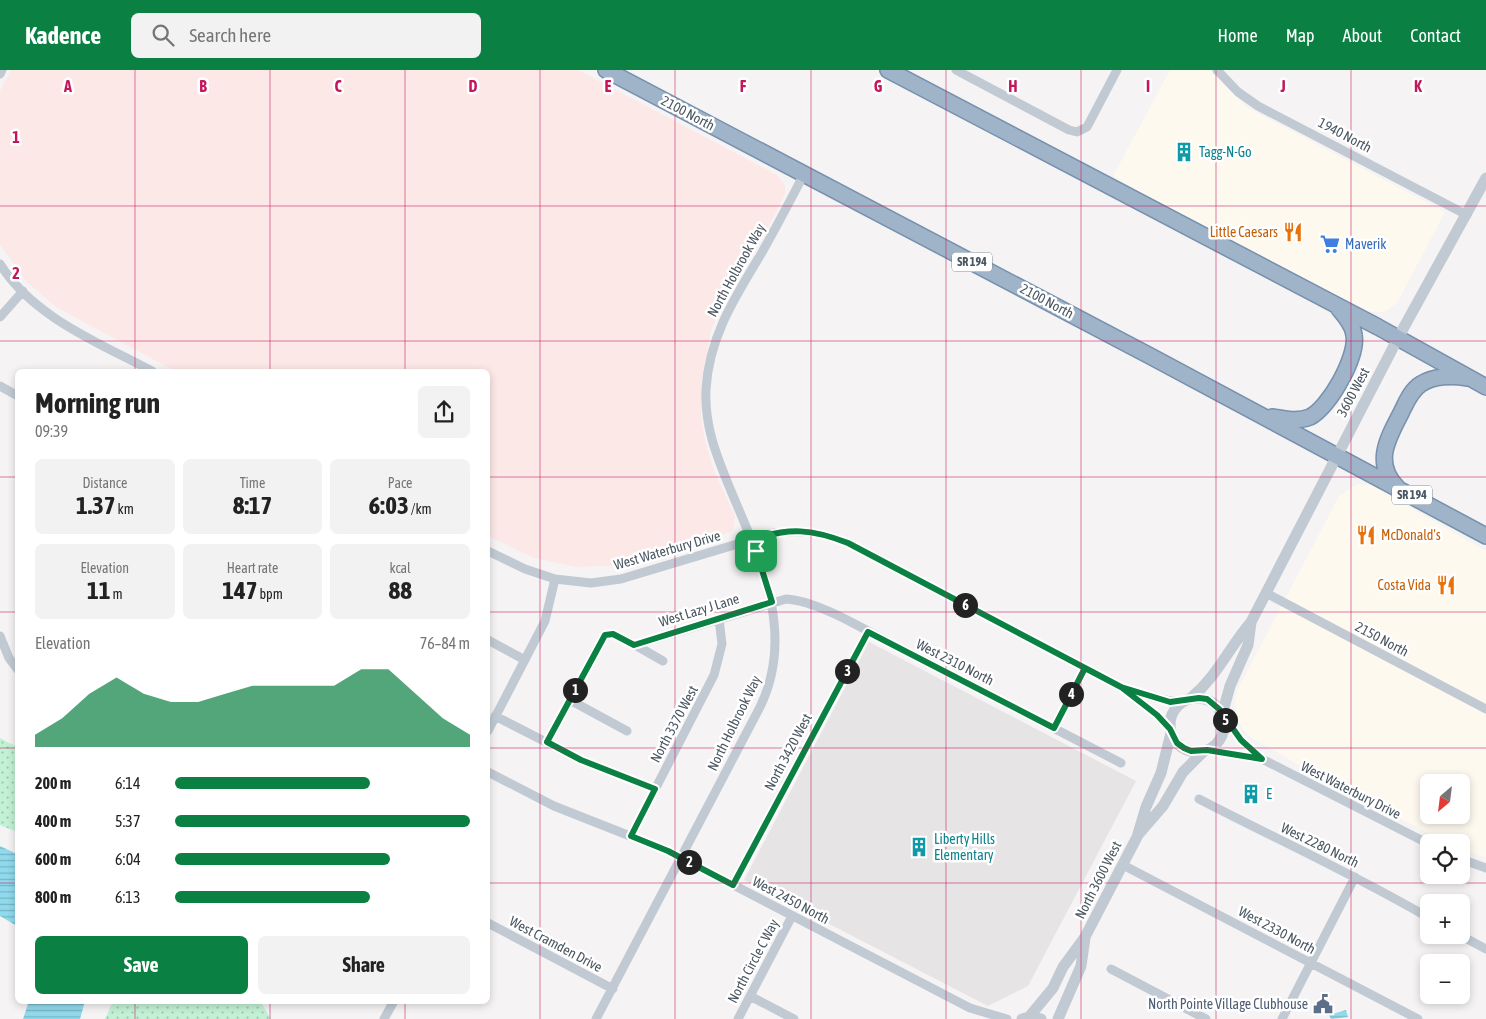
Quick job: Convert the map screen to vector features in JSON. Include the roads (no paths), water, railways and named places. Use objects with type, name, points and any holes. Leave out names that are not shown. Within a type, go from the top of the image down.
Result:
[{"type":"highway","name":"2100 North","points":[[606,70],[1258,413],[1486,536]]},
{"type":"highway","points":[[888,70],[1334,304],[1479,383]]},
{"type":"highway","points":[[1258,413],[1286,419],[1307,418],[1319,412],[1328,402],[1351,357],[1355,342],[1352,328],[1334,304]]},
{"type":"highway","points":[[1399,489],[1387,472],[1384,450],[1412,392],[1420,384],[1436,378],[1454,376],[1479,383]]},
{"type":"street","points":[[0,74],[2,70]]},
{"type":"street","points":[[956,70],[1069,130],[1081,131],[1088,124],[1117,70]]},
{"type":"street","name":"1940 North","points":[[1216,70],[1238,92],[1258,106],[1467,216]]},
{"type":"street","name":"North Holbrook Way","points":[[596,1019],[768,692],[777,641],[772,602],[752,540],[713,447],[707,416],[708,374],[717,334],[728,306],[768,242],[804,174]]},
{"type":"street","name":"3600 West","points":[[1251,622],[1398,338],[1467,216],[1486,178]]},
{"type":"street","points":[[0,264],[23,291],[51,316],[148,369]]},
{"type":"street","points":[[0,317],[23,291]]},
{"type":"street","points":[[0,386],[15,394]]},
{"type":"street","name":"West Waterbury Drive","points":[[490,552],[525,569],[555,579],[591,583],[621,579],[774,532],[797,530],[822,533],[848,543],[1121,687],[1150,698],[1170,702],[1187,700]]},
{"type":"street","points":[[490,727],[545,621],[555,579]]},
{"type":"street","name":"2150 North","points":[[1266,593],[1486,709]]},
{"type":"street","name":"West 2310 North","points":[[772,602],[797,600],[868,632],[1121,763]]},
{"type":"street","name":"West Lazy J Lane","points":[[634,645],[772,602]]},
{"type":"street","name":"North 3370 West","points":[[631,836],[714,675],[722,644],[719,619]]},
{"type":"street","points":[[1251,622],[1248,645],[1226,697],[1223,732],[1220,740],[1205,750],[1191,751],[1184,748],[1177,743],[1171,731],[1173,713],[1215,675],[1231,646],[1251,622]]},
{"type":"street","name":"North 3420 West","points":[[733,885],[868,632]]},
{"type":"street","points":[[547,742],[603,638],[608,634],[634,645],[663,661]]},
{"type":"street","points":[[0,636],[9,658],[15,666]]},
{"type":"street","points":[[490,641],[525,660]]},
{"type":"street","points":[[1054,728],[1085,668]]},
{"type":"street","name":"West Waterbury Drive","points":[[1121,687],[1157,715],[1171,731]]},
{"type":"street","points":[[1187,700],[1207,699],[1214,704],[1223,716]]},
{"type":"street","points":[[570,700],[627,731]]},
{"type":"street","points":[[495,716],[588,763],[655,789]]},
{"type":"street","name":"West Waterbury Drive","points":[[1223,716],[1241,740],[1262,759],[1420,839]]},
{"type":"street","name":"North 3600 West","points":[[1026,1018],[1053,988],[1063,967],[1085,937],[1137,837],[1146,807],[1160,773],[1171,731]]},
{"type":"street","name":"West Waterbury Drive","points":[[1205,750],[1262,759]]},
{"type":"street","name":"North 3600 West","points":[[1137,837],[1163,806],[1183,772],[1205,750]]},
{"type":"street","name":"West 2450 North","points":[[490,773],[554,806],[681,858],[970,1008],[1007,1019]]},
{"type":"street","name":"West 2280 North","points":[[1199,799],[1355,877],[1420,913]]},
{"type":"street","points":[[1470,862],[1486,868]]},
{"type":"street","name":"West 2330 North","points":[[1123,864],[1418,1019]]},
{"type":"street","points":[[1282,1019],[1355,877]]},
{"type":"street","name":"North Circle C Way","points":[[738,1019],[792,916]]},
{"type":"street","name":"West Cramden Drive","points":[[490,925],[612,989]]},
{"type":"street","name":"North 3600 West","points":[[1058,1019],[1081,966],[1085,937]]},
{"type":"street","points":[[1470,940],[1486,949]]},
{"type":"street","points":[[1111,969],[1206,1019]]},
{"type":"street","points":[[750,996],[794,1019]]},
{"type":"street","points":[[384,1019],[392,1004]]},
{"type":"street","name":"West 2450 North","points":[[970,1008],[983,1019]]},
{"type":"water","points":[[0,846],[15,853],[15,925],[0,916]]},
{"type":"water","points":[[28,1004],[84,1004],[80,1019],[23,1019]]},
{"type":"water","points":[[1346,1010],[1348,1017],[1331,1019],[1329,1015]]},
{"type":"place","name":"Tagg-N-Go","points":[[1184,152]]},
{"type":"place","name":"Little Caesars","points":[[1293,232]]},
{"type":"place","name":"Maverik","points":[[1330,244]]},
{"type":"place","name":"McDonald's","points":[[1366,535]]},
{"type":"place","name":"Costa Vida","points":[[1446,585]]},
{"type":"place","name":"E","points":[[1251,794]]},
{"type":"place","name":"Liberty Hills Elementary","points":[[919,847]]},
{"type":"place","name":"North Pointe Village Clubhouse","points":[[1323,1004]]}]
